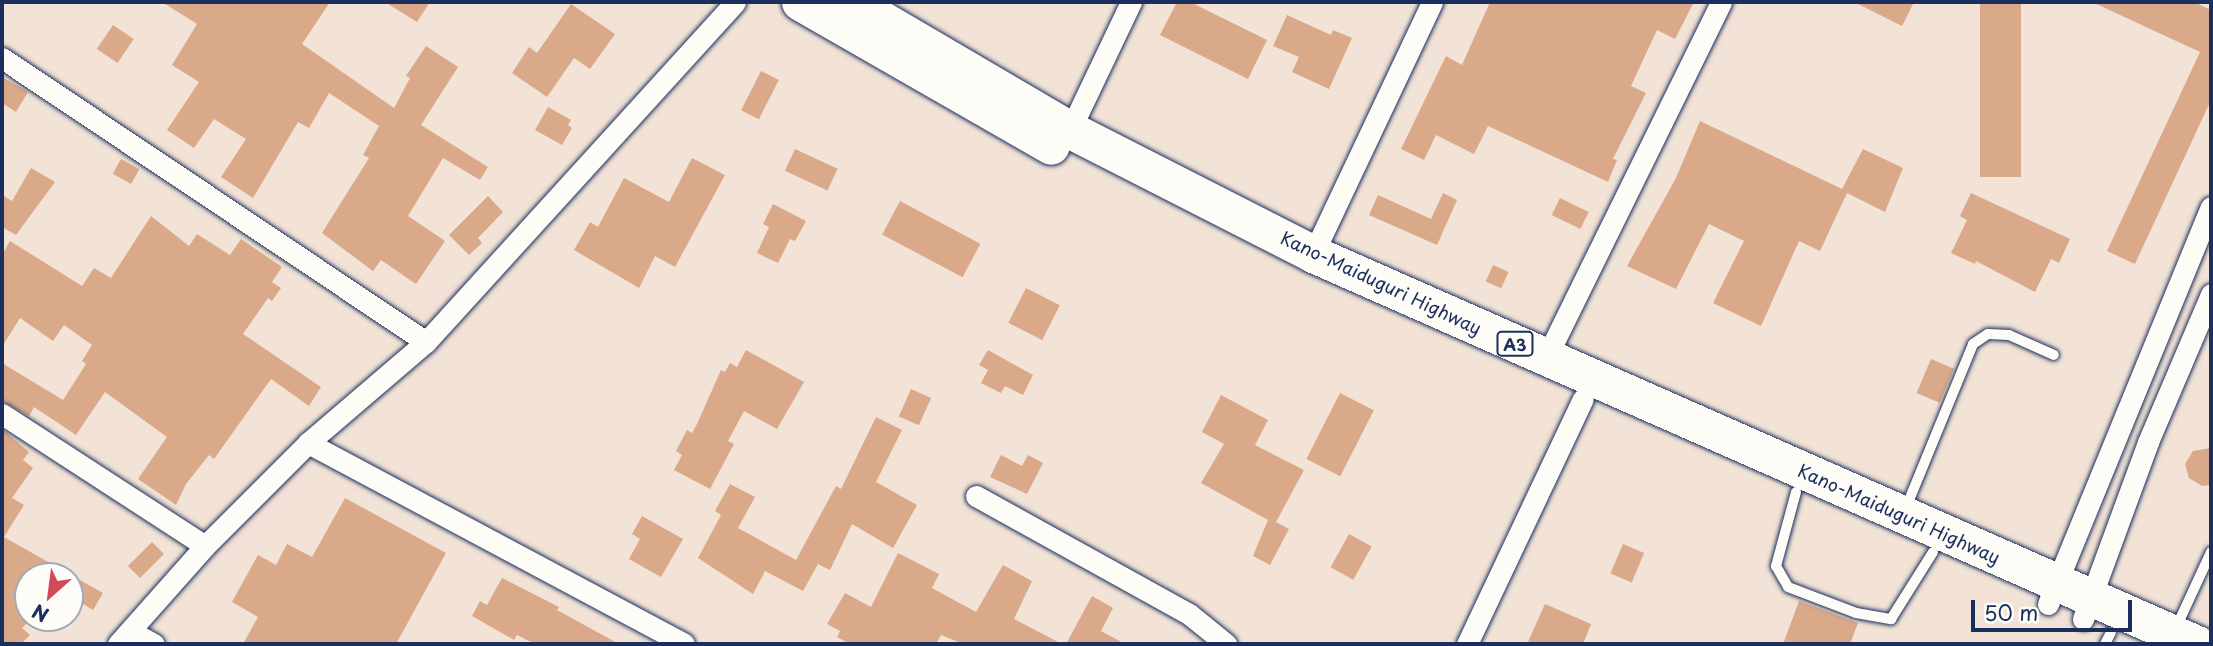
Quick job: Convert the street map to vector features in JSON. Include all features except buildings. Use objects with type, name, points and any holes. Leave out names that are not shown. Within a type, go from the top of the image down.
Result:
[{"type":"highway","name":"Kano-Maiduguri Highway","points":[[800,2],[991,115],[1200,224],[1336,290],[1933,552],[2053,594]]},
{"type":"highway","name":"Kano-Maiduguri Highway","points":[[852,2],[1070,130],[1313,254],[1902,516],[2053,594],[2106,628],[2186,638]]},
{"type":"street","points":[[154,644],[125,638],[205,545],[308,443],[426,342],[735,2]]},
{"type":"street","points":[[1070,130],[1132,2]]},
{"type":"street","points":[[1313,254],[1432,2]]},
{"type":"street","points":[[1546,358],[1721,2]]},
{"type":"street","points":[[2,58],[426,342]]},
{"type":"street","points":[[2053,594],[2211,207]]},
{"type":"street","points":[[2106,628],[2148,442],[2211,294]]},
{"type":"street","points":[[1466,644],[1583,399]]},
{"type":"street","points":[[2,414],[205,545]]},
{"type":"street","points":[[308,443],[684,644]]},
{"type":"street","points":[[976,496],[1189,614],[1226,644]]},
{"type":"lane","points":[[1902,516],[1973,344],[1988,334],[2009,335],[2054,355]]},
{"type":"lane","points":[[1796,492],[1776,566],[1788,587],[1856,613],[1891,619],[1933,552]]},
{"type":"lane","points":[[2186,638],[2211,552]]}]
